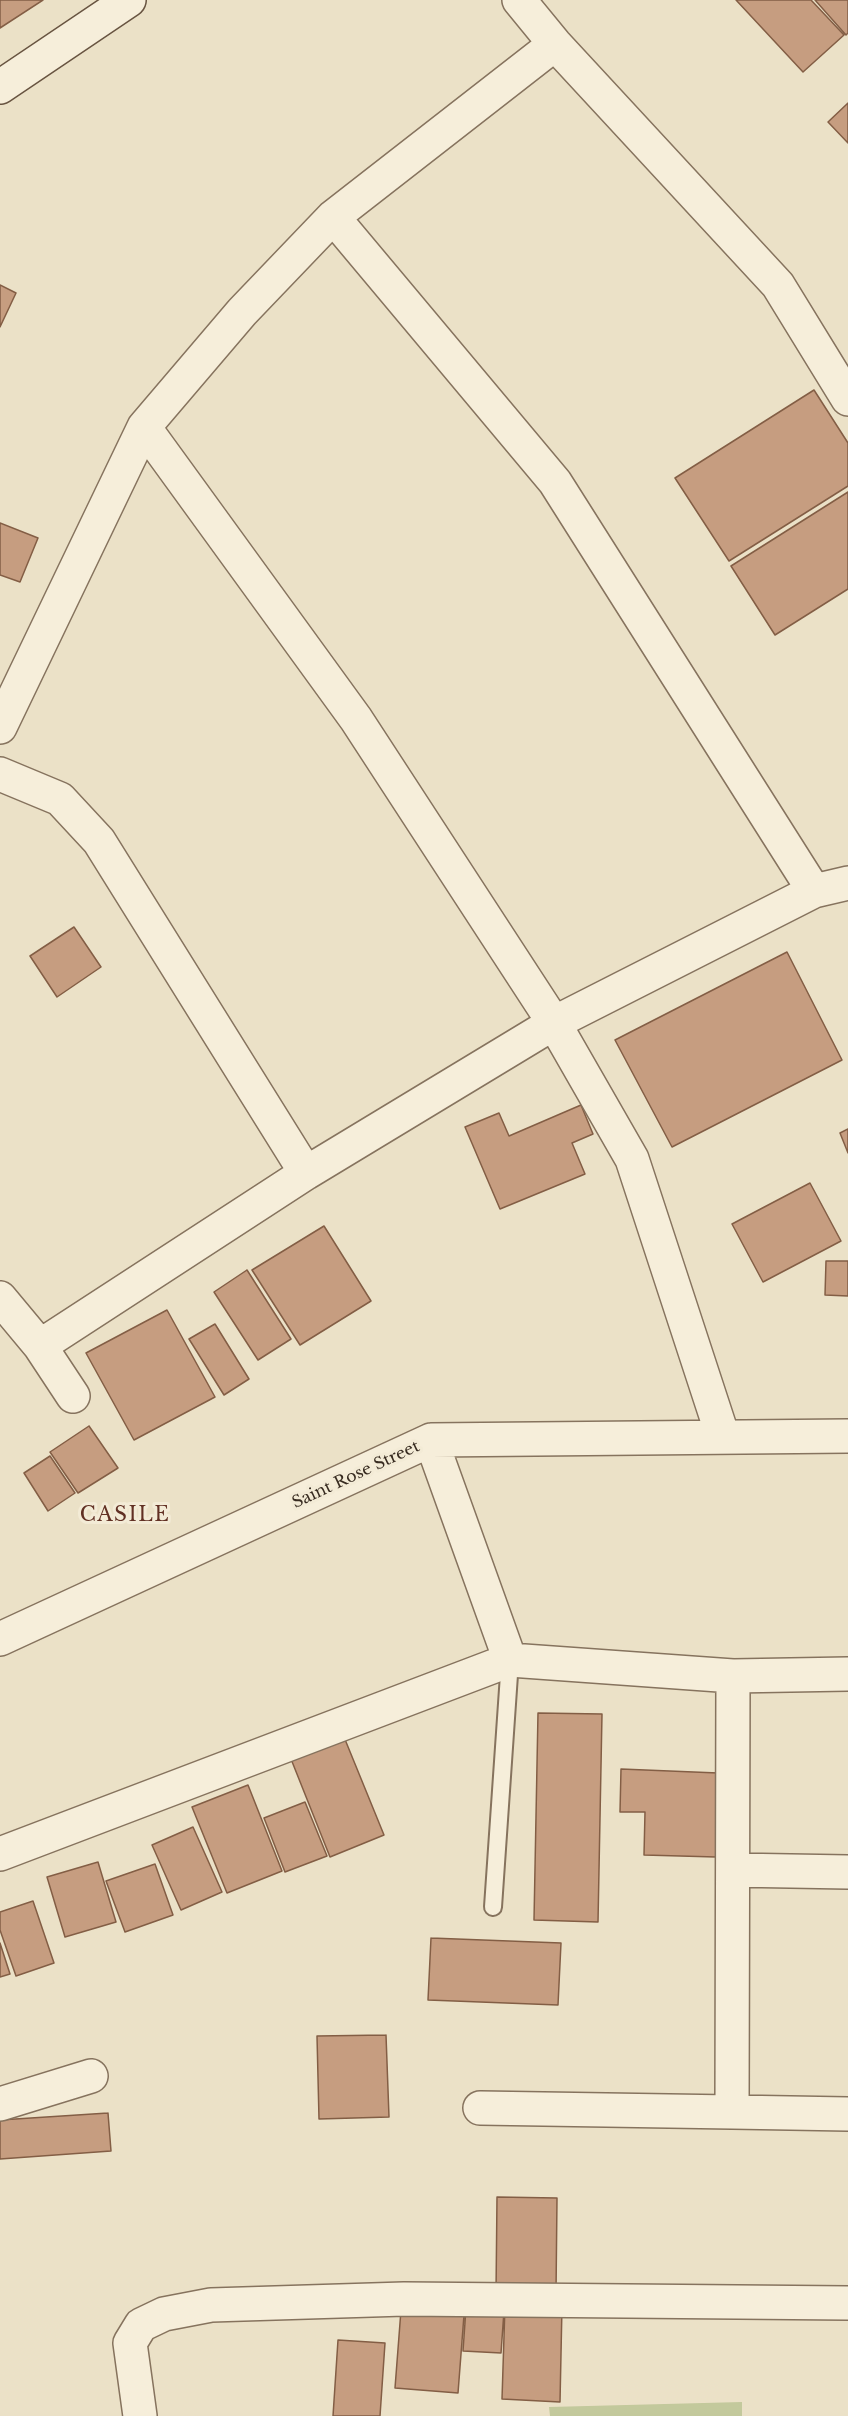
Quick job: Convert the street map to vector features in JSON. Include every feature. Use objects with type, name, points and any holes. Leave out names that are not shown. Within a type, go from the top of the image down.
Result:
[{"type":"street","points":[[0,87],[129,0]]},
{"type":"street","points":[[519,0],[555,44],[778,285],[848,399]]},
{"type":"street","points":[[0,728],[144,427],[242,312],[333,217],[555,44]]},
{"type":"street","points":[[333,217],[555,482],[814,891]]},
{"type":"street","points":[[144,427],[356,719],[554,1023],[632,1160],[723,1437]]},
{"type":"street","points":[[0,774],[60,799],[99,841],[306,1173]]},
{"type":"street","points":[[40,1347],[306,1173],[554,1023],[814,891],[848,883]]},
{"type":"street","points":[[0,1298],[40,1347],[73,1396]]},
{"type":"street","name":"Saint Rose Street","points":[[0,1639],[431,1440],[848,1436]]},
{"type":"street","points":[[431,1440],[510,1660]]},
{"type":"street","points":[[0,1854],[510,1660],[733,1676],[848,1674]]},
{"type":"street","points":[[732,2112],[733,1676]]},
{"type":"street","points":[[732,1870],[848,1872]]},
{"type":"street","points":[[0,2104],[91,2076]]},
{"type":"street","points":[[480,2108],[848,2114]]},
{"type":"street","points":[[140,2416],[130,2343],[141,2325],[164,2314],[211,2305],[404,2300],[848,2303]]},
{"type":"lane","points":[[493,1907],[510,1660]]},
{"type":"green space","points":[[742,2402],[742,2416],[550,2416],[549,2407]]},
{"type":"building","points":[[0,0],[43,0],[0,28]]},
{"type":"building","points":[[736,0],[811,0],[844,35],[803,72]]},
{"type":"building","points":[[815,0],[848,0],[848,33],[846,35]]},
{"type":"building","points":[[848,103],[848,143],[828,122]]},
{"type":"building","points":[[0,285],[16,293],[0,327]]},
{"type":"building","points":[[814,390],[848,443],[848,486],[729,561],[675,478]]},
{"type":"building","points":[[848,492],[848,589],[775,635],[731,566]]},
{"type":"building","points":[[0,523],[38,538],[20,582],[0,575]]},
{"type":"building","points":[[74,927],[101,967],[57,997],[30,956]]},
{"type":"building","points":[[787,952],[842,1060],[672,1147],[615,1040]]},
{"type":"building","points":[[581,1105],[593,1134],[572,1143],[585,1174],[500,1209],[465,1127],[499,1113],[509,1136]]},
{"type":"building","points":[[848,1129],[848,1153],[840,1133]]},
{"type":"building","points":[[810,1183],[841,1241],[763,1282],[732,1224]]},
{"type":"building","points":[[324,1226],[371,1301],[300,1345],[252,1270]]},
{"type":"building","points":[[826,1261],[848,1261],[848,1296],[825,1295]]},
{"type":"building","points":[[247,1270],[291,1339],[258,1360],[214,1292]]},
{"type":"building","points":[[167,1310],[215,1397],[134,1440],[86,1353]]},
{"type":"building","points":[[215,1324],[249,1379],[224,1395],[189,1339]]},
{"type":"building","points":[[89,1426],[118,1468],[78,1493],[50,1452]]},
{"type":"building","points":[[50,1456],[75,1493],[48,1511],[24,1473]]},
{"type":"building","points":[[538,1713],[602,1714],[598,1922],[534,1920]]},
{"type":"building","points":[[344,1737],[384,1835],[330,1857],[291,1759]]},
{"type":"building","points":[[621,1769],[718,1773],[716,1857],[644,1855],[645,1812],[620,1812]]},
{"type":"building","points":[[248,1785],[282,1871],[227,1893],[192,1807]]},
{"type":"building","points":[[305,1802],[327,1856],[285,1872],[264,1818]]},
{"type":"building","points":[[193,1827],[222,1892],[181,1910],[152,1845]]},
{"type":"building","points":[[98,1862],[116,1922],[65,1937],[47,1877]]},
{"type":"building","points":[[155,1864],[173,1915],[125,1932],[106,1881]]},
{"type":"building","points":[[33,1901],[54,1963],[16,1976],[0,1930],[0,1912]]},
{"type":"building","points":[[431,1938],[561,1943],[558,2005],[428,2000]]},
{"type":"building","points":[[0,1943],[10,1974],[0,1977]]},
{"type":"building","points":[[386,2035],[389,2117],[319,2119],[317,2036]]},
{"type":"building","points":[[108,2113],[111,2151],[0,2159],[0,2120]]},
{"type":"building","points":[[497,2197],[557,2198],[556,2293],[496,2293]]},
{"type":"building","points":[[505,2305],[562,2306],[560,2402],[502,2399]]},
{"type":"building","points":[[466,2308],[504,2311],[501,2353],[463,2351]]},
{"type":"building","points":[[401,2310],[464,2315],[458,2393],[395,2388]]},
{"type":"building","points":[[338,2340],[385,2343],[380,2416],[333,2416]]},
{"type":"district","name":"CASILE","points":[[125,1515]]}]
